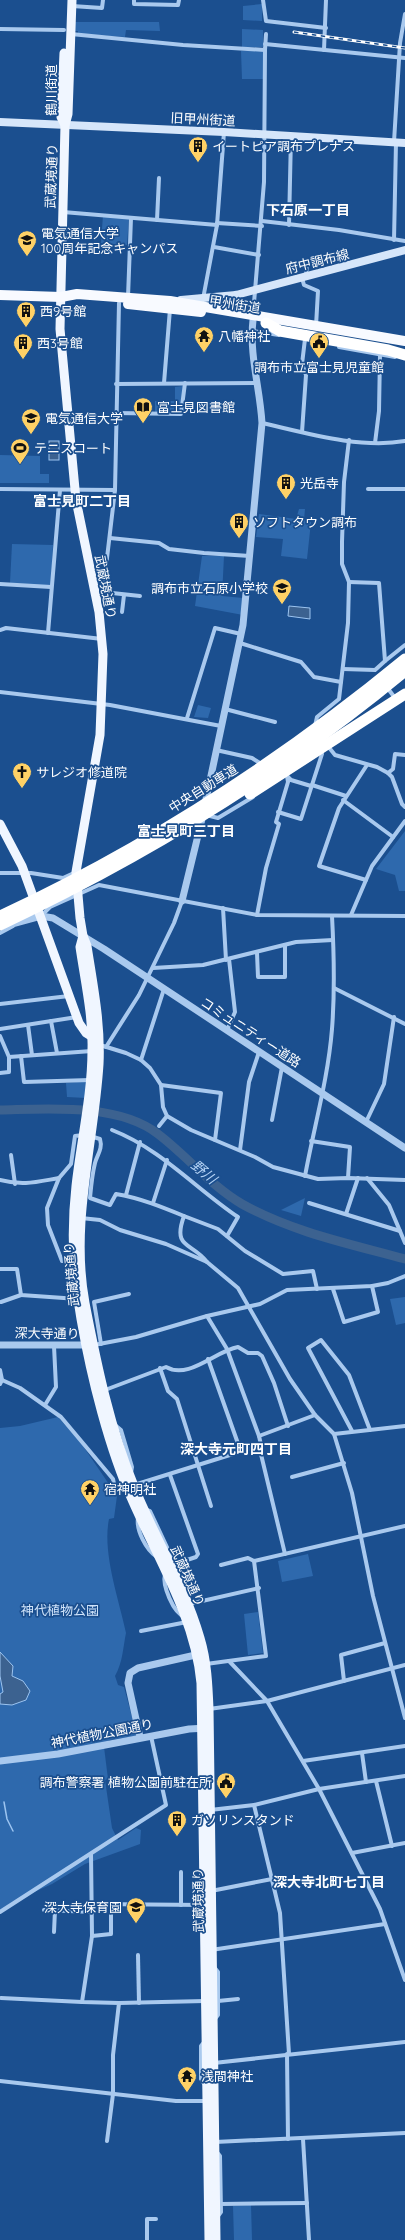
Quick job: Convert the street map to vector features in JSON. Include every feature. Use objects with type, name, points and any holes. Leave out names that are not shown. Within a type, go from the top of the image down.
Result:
[{"type":"highway","name":"甲州街道","points":[[0,295],[61,297],[77,294],[128,297],[252,322],[316,326],[405,341]]},
{"type":"highway","name":"甲州街道","points":[[61,297],[76,301],[170,305],[233,312],[252,322],[266,322],[405,347]]},
{"type":"highway","points":[[266,322],[280,331],[388,350],[405,355]]},
{"type":"highway","points":[[297,742],[405,651]]},
{"type":"highway","name":"中央自動車道","points":[[0,916],[71,880],[164,829],[231,788],[297,742],[405,659]]},
{"type":"highway","name":"中央自動車道","points":[[0,925],[41,911],[164,839],[242,791],[328,731],[405,671]]},
{"type":"highway","points":[[41,911],[209,819],[402,699]]},
{"type":"main road","name":"鶴川街道","points":[[65,125],[68,114],[67,32],[69,2]]},
{"type":"main road","name":"旧甲州街道","points":[[0,122],[264,134],[398,142]]},
{"type":"main road","name":"武蔵境通り","points":[[65,125],[60,330],[78,515],[100,594],[102,639],[100,735],[76,872],[77,894],[83,936],[80,948],[97,1045],[77,1218],[74,1260],[78,1299],[94,1345],[113,1424],[130,1476],[130,1487]]},
{"type":"main road","name":"府中調布線","points":[[170,305],[236,295],[405,250]]},
{"type":"main road","points":[[233,312],[230,301],[236,295]]},
{"type":"main road","points":[[0,824],[25,872],[41,911],[77,1017],[84,1031],[97,1045]]},
{"type":"main road","name":"武蔵境通り","points":[[90,1104],[90,1080],[97,1045]]},
{"type":"main road","name":"武蔵境通り","points":[[77,1218],[85,1301],[112,1447],[141,1511],[187,1604],[200,1654],[201,1683],[209,1749],[211,1891],[205,2001],[206,2087],[210,2101],[215,2146],[216,2240]]},
{"type":"main road","points":[[76,1283],[79,1283],[81,1267]]},
{"type":"main road","name":"武蔵境通り","points":[[141,1511],[158,1558],[200,1654],[206,1664],[209,1709],[203,1772],[204,1905],[208,1950],[212,1965],[213,2022],[208,2240]]},
{"type":"main road","points":[[187,1604],[194,1631],[191,1634]]},
{"type":"main road","points":[[203,1772],[206,1763],[206,1749],[209,1749]]},
{"type":"street","points":[[69,2],[102,8],[103,0]]},
{"type":"street","points":[[134,0],[134,4],[178,5],[179,0]]},
{"type":"street","points":[[263,0],[266,21],[326,28]]},
{"type":"street","points":[[324,50],[326,0]]},
{"type":"street","points":[[394,240],[400,57],[405,14]]},
{"type":"street","points":[[0,29],[67,32],[183,45],[265,50]]},
{"type":"street","points":[[97,1045],[139,996],[174,923],[182,902],[203,814],[242,634],[262,423],[258,383],[252,357],[252,322],[262,224],[266,34]]},
{"type":"street","points":[[265,44],[405,58]]},
{"type":"street","points":[[203,299],[214,247],[217,224],[224,132]]},
{"type":"street","points":[[289,225],[291,136]]},
{"type":"street","points":[[157,220],[159,178]]},
{"type":"street","points":[[63,212],[217,224],[289,225],[339,230],[405,241]]},
{"type":"street","points":[[128,297],[131,218]]},
{"type":"street","points":[[214,247],[259,255]]},
{"type":"street","points":[[307,262],[304,284],[318,291],[316,326]]},
{"type":"street","points":[[119,303],[116,384],[115,490],[110,538],[100,594],[140,596]]},
{"type":"street","points":[[164,384],[170,305]]},
{"type":"street","points":[[252,322],[305,339],[405,359]]},
{"type":"street","points":[[302,432],[306,375],[302,364],[305,339]]},
{"type":"street","points":[[375,443],[379,411],[380,355]]},
{"type":"street","points":[[116,413],[181,414],[185,383]]},
{"type":"street","points":[[116,384],[258,383]]},
{"type":"street","points":[[262,423],[349,440],[375,443],[405,441]]},
{"type":"street","points":[[349,440],[344,482],[342,542],[342,564],[349,582],[348,623],[343,669],[339,699],[317,717],[314,723],[335,755],[377,767],[388,773],[392,777],[402,804],[405,806]]},
{"type":"street","points":[[0,488],[115,490]]},
{"type":"street","points":[[368,489],[405,489]]},
{"type":"street","points":[[48,633],[60,490]]},
{"type":"street","points":[[110,538],[159,543],[169,549],[250,556]]},
{"type":"street","points":[[349,582],[379,583],[385,661]]},
{"type":"street","points":[[0,584],[51,587]]},
{"type":"street","points":[[122,612],[124,594]]},
{"type":"street","points":[[0,630],[6,628],[102,639]]},
{"type":"street","points":[[187,718],[215,628],[242,634]]},
{"type":"street","points":[[240,644],[301,662],[314,677],[341,682]]},
{"type":"street","points":[[343,669],[375,670],[405,645]]},
{"type":"street","points":[[375,670],[402,699]]},
{"type":"street","points":[[0,692],[101,704],[187,718],[222,726]]},
{"type":"street","points":[[203,814],[218,818],[330,749],[402,699],[405,699]]},
{"type":"street","points":[[225,709],[275,722]]},
{"type":"street","points":[[216,750],[252,758],[260,762],[278,782]]},
{"type":"street","points":[[278,812],[301,819],[322,754]]},
{"type":"street","points":[[388,773],[393,769],[394,754],[405,755]]},
{"type":"street","points":[[366,880],[319,866],[343,800],[367,765]]},
{"type":"street","points":[[287,776],[291,780],[346,796]]},
{"type":"street","points":[[258,915],[266,868],[279,824],[276,822],[278,812],[288,782],[287,776]]},
{"type":"street","points":[[343,800],[393,837]]},
{"type":"street","points":[[351,915],[372,866],[405,821]]},
{"type":"street","points":[[0,873],[25,872],[63,878],[76,872]]},
{"type":"street","points":[[0,933],[41,911],[99,885],[182,902],[258,915],[405,916]]},
{"type":"street","points":[[223,908],[227,960],[235,1012],[227,1030]]},
{"type":"street","name":"コミュニティー道路","points":[[41,911],[83,936],[405,1148]]},
{"type":"street","points":[[304,1176],[322,1093],[332,1030],[334,988],[332,916]]},
{"type":"street","points":[[0,925],[23,922]]},
{"type":"street","points":[[153,968],[203,965],[257,953],[296,942],[333,940]]},
{"type":"street","points":[[257,953],[258,977],[285,977],[285,946]]},
{"type":"street","points":[[334,988],[394,1017],[405,1024]]},
{"type":"street","points":[[141,1060],[164,989]]},
{"type":"street","points":[[0,1004],[69,996]]},
{"type":"street","points":[[0,1029],[77,1017]]},
{"type":"street","points":[[366,1122],[384,1084],[394,1017]]},
{"type":"street","points":[[51,1021],[57,1053]]},
{"type":"street","points":[[28,1025],[32,1055]]},
{"type":"street","points":[[0,1036],[9,1057],[9,1072],[0,1073]]},
{"type":"street","points":[[9,1057],[57,1053],[97,1045],[141,1060],[155,1074],[161,1085],[163,1107],[166,1116],[191,1130],[240,1150],[273,1167],[318,1179],[367,1178],[405,1180]]},
{"type":"street","points":[[240,1150],[249,1082],[259,1052]]},
{"type":"street","points":[[21,1056],[24,1082],[90,1080]]},
{"type":"street","points":[[272,1120],[282,1067]]},
{"type":"street","points":[[161,1085],[221,1093],[215,1140]]},
{"type":"street","points":[[159,1126],[166,1116]]},
{"type":"street","points":[[112,1130],[140,1142],[167,1160],[213,1200],[238,1217],[227,1236]]},
{"type":"street","points":[[74,1260],[62,1260],[48,1224],[47,1208],[59,1178],[71,1164],[75,1136],[86,1135],[100,1139],[101,1144],[100,1154],[95,1163],[90,1198],[110,1205],[116,1194],[126,1195],[218,1229],[245,1251],[283,1274],[313,1271],[317,1289]]},
{"type":"street","points":[[311,1141],[350,1147],[348,1178]]},
{"type":"street","points":[[126,1195],[140,1142]]},
{"type":"street","points":[[11,1155],[15,1184]]},
{"type":"street","points":[[152,1204],[167,1160]]},
{"type":"street","points":[[0,1180],[15,1184],[30,1184],[59,1178]]},
{"type":"street","points":[[346,1214],[358,1178]]},
{"type":"street","points":[[367,1178],[386,1200],[400,1231],[404,1236],[405,1243]]},
{"type":"street","points":[[310,1203],[400,1231]]},
{"type":"street","points":[[184,1216],[180,1234],[183,1243],[202,1256],[238,1288],[278,1360],[315,1415],[334,1434],[344,1463],[385,1643],[405,1718]]},
{"type":"street","points":[[77,1218],[100,1220],[120,1230],[166,1244],[207,1262]]},
{"type":"street","points":[[0,1269],[17,1269],[21,1295]]},
{"type":"street","points":[[129,1294],[94,1302],[94,1345],[136,1336],[248,1305],[260,1304],[287,1290],[372,1286],[388,1283],[405,1276]]},
{"type":"street","points":[[333,1289],[344,1322],[378,1312],[372,1286]]},
{"type":"street","points":[[1,1302],[21,1295],[78,1299]]},
{"type":"street","points":[[208,1316],[226,1349],[261,1445],[259,1446],[285,1554]]},
{"type":"street","points":[[352,1431],[308,1348],[321,1340],[349,1375],[370,1430]]},
{"type":"street","name":"深大寺通り","points":[[0,1345],[94,1345]]},
{"type":"street","points":[[45,1405],[56,1387],[54,1346]]},
{"type":"street","points":[[105,1390],[166,1366],[172,1370],[183,1370],[208,1360],[226,1349],[238,1347],[248,1353],[258,1353],[262,1356],[274,1382],[288,1426]]},
{"type":"street","points":[[208,1360],[241,1452]]},
{"type":"street","points":[[160,1368],[168,1391],[177,1399],[200,1466],[211,1506]]},
{"type":"street","points":[[0,1370],[1,1382],[20,1388],[45,1405],[74,1430],[113,1479],[117,1491],[200,1466],[259,1446]]},
{"type":"street","points":[[258,1436],[315,1415]]},
{"type":"street","points":[[334,1434],[405,1426]]},
{"type":"street","points":[[292,1477],[344,1463]]},
{"type":"street","points":[[170,1475],[198,1554],[196,1557],[175,1564]]},
{"type":"street","points":[[141,1511],[150,1511],[186,1589],[183,1595]]},
{"type":"street","points":[[221,1565],[248,1558],[254,1561],[405,1526]]},
{"type":"street","points":[[206,1664],[266,1656],[259,1588],[254,1561]]},
{"type":"street","points":[[187,1604],[259,1588]]},
{"type":"street","points":[[141,1631],[186,1620]]},
{"type":"street","points":[[344,1681],[341,1655],[385,1643]]},
{"type":"street","points":[[140,1737],[128,1683],[130,1673],[138,1668],[200,1654]]},
{"type":"street","points":[[229,1661],[267,1701],[319,1789],[352,1853],[385,1924],[405,1980]]},
{"type":"street","points":[[209,1709],[267,1701],[392,1670],[405,1665]]},
{"type":"street","name":"神代植物公園通り","points":[[0,1762],[58,1754],[140,1737],[206,1728]]},
{"type":"street","points":[[0,1912],[166,1805],[151,1736]]},
{"type":"street","points":[[303,1761],[405,1746]]},
{"type":"street","points":[[362,1753],[366,1782]]},
{"type":"street","points":[[210,1810],[254,1805],[319,1789],[405,1776]]},
{"type":"street","points":[[376,1781],[392,1846]]},
{"type":"street","points":[[254,1805],[280,1913],[288,2054],[288,2139]]},
{"type":"street","points":[[352,1853],[405,1843]]},
{"type":"street","points":[[82,2002],[92,1936],[93,1904],[91,1854]]},
{"type":"street","points":[[181,1872],[181,1905]]},
{"type":"street","points":[[211,1891],[272,1879]]},
{"type":"street","points":[[93,1904],[204,1905]]},
{"type":"street","points":[[92,1936],[111,1934],[111,1904]]},
{"type":"street","points":[[44,1910],[93,1912]]},
{"type":"street","points":[[54,1932],[55,1910]]},
{"type":"street","points":[[208,1950],[282,1941],[385,1924]]},
{"type":"street","points":[[138,1955],[139,2003]]},
{"type":"street","points":[[212,1965],[218,1972],[218,2015],[213,2022]]},
{"type":"street","points":[[0,2003],[0,1998],[119,2003],[205,2001]]},
{"type":"street","points":[[218,2001],[238,1999]]},
{"type":"street","points":[[107,2141],[113,2094],[113,2055],[119,2003]]},
{"type":"street","points":[[213,2063],[405,2042]]},
{"type":"street","points":[[0,2081],[176,2101],[210,2101]]},
{"type":"street","points":[[215,2220],[221,2212],[221,2204],[220,2156],[215,2146],[288,2139],[405,2133]]},
{"type":"street","points":[[303,2139],[309,2240]]},
{"type":"street","points":[[221,2204],[307,2202]]},
{"type":"street","points":[[147,2240],[147,2219],[156,2219]]},
{"type":"green space","points":[[262,4],[262,21],[243,20],[243,6]]},
{"type":"green space","points":[[74,22],[159,22],[160,31],[126,30],[125,37],[78,34],[78,31],[74,31]]},
{"type":"green space","points":[[242,29],[263,30],[263,47],[242,47]]},
{"type":"green space","points":[[241,51],[264,51],[264,79],[242,79]]},
{"type":"green space","points":[[103,215],[129,217],[127,245],[101,243]]},
{"type":"green space","points":[[183,386],[180,413],[155,412],[155,401],[175,401],[175,387]]},
{"type":"green space","name":"テニスコート","points":[[0,455],[40,456],[40,474],[49,474],[49,483],[0,483]]},
{"type":"green space","points":[[299,509],[305,509],[304,520],[311,522],[307,559],[281,556],[283,539],[256,537],[259,514],[296,519]]},
{"type":"green space","points":[[12,544],[53,545],[51,586],[10,583]]},
{"type":"green space","points":[[202,556],[224,556],[222,596],[243,598],[243,615],[195,606]]},
{"type":"green space","points":[[198,705],[211,708],[208,718],[194,717]]},
{"type":"green space","points":[[405,831],[405,891],[399,891],[395,875],[376,869]]},
{"type":"green space","points":[[88,1081],[86,1098],[67,1097],[66,1083]]},
{"type":"green space","points":[[305,1198],[301,1216],[281,1210]]},
{"type":"green space","points":[[405,1297],[405,1323],[396,1325],[390,1299]]},
{"type":"green space","name":"神代植物公園","points":[[58,1417],[81,1443],[117,1496],[114,1518],[109,1519],[107,1532],[109,1561],[126,1633],[121,1660],[115,1676],[118,1685],[124,1687],[137,1736],[109,1740],[104,1747],[108,1779],[105,1780],[112,1828],[118,1840],[136,1828],[141,1830],[140,1844],[85,1864],[52,1884],[12,1902],[0,1911],[0,1428],[20,1426]]},
{"type":"green space","points":[[308,1554],[313,1576],[282,1582],[278,1561]]},
{"type":"green space","points":[[258,1612],[263,1653],[248,1655],[244,1614]]},
{"type":"green space","points":[[251,2205],[252,2240],[234,2240],[233,2206]]},
{"type":"shaded area","points":[[49,441],[59,441],[59,460],[49,460]]},
{"type":"shaded area","points":[[289,606],[310,608],[310,619],[288,616]]},
{"type":"shaded area","points":[[0,1652],[13,1666],[12,1676],[23,1681],[30,1691],[26,1700],[12,1705],[0,1704],[0,1694],[3,1692],[0,1676]]},
{"type":"waterway","name":"野川","points":[[0,1110],[82,1110],[123,1117],[142,1124],[158,1134],[220,1189],[242,1204],[261,1214],[301,1230],[405,1259]]},
{"type":"waterway","points":[[4,1802],[7,1819],[13,1831]]},
{"type":"railway","points":[[294,32],[405,48]]},
{"type":"place","name":"イートピア調布プレナス","points":[[198,163]]},
{"type":"place","name":"電気通信大学 100周年記念キャンパス","points":[[27,257]]},
{"type":"place","name":"西9号館","points":[[26,328]]},
{"type":"place","name":"八幡神社","points":[[204,353]]},
{"type":"place","name":"調布市立富士見児童館","points":[[319,359]]},
{"type":"place","name":"西3号館","points":[[23,360]]},
{"type":"place","name":"富士見図書館","points":[[143,424]]},
{"type":"place","name":"電気通信大学","points":[[31,435]]},
{"type":"place","name":"テニスコート","points":[[20,465]]},
{"type":"place","name":"光岳寺","points":[[286,500]]},
{"type":"place","name":"ソフトタウン調布","points":[[239,539]]},
{"type":"place","name":"調布市立石原小学校","points":[[282,605]]},
{"type":"place","name":"サレジオ修道院","points":[[22,789]]},
{"type":"place","name":"宿神明社","points":[[90,1506]]},
{"type":"place","name":"調布警察署 植物公園前駐在所","points":[[226,1799]]},
{"type":"place","name":"ガソリンスタンド","points":[[177,1837]]},
{"type":"place","name":"深大寺保育園","points":[[136,1924]]},
{"type":"place","name":"浅間神社","points":[[187,2093]]},
{"type":"district","name":"下石原一丁目","points":[[308,210]]},
{"type":"district","name":"富士見町二丁目","points":[[82,501]]},
{"type":"district","name":"富士見町三丁目","points":[[186,831]]},
{"type":"district","name":"深大寺元町四丁目","points":[[236,1449]]},
{"type":"district","name":"深大寺北町七丁目","points":[[329,1882]]}]
